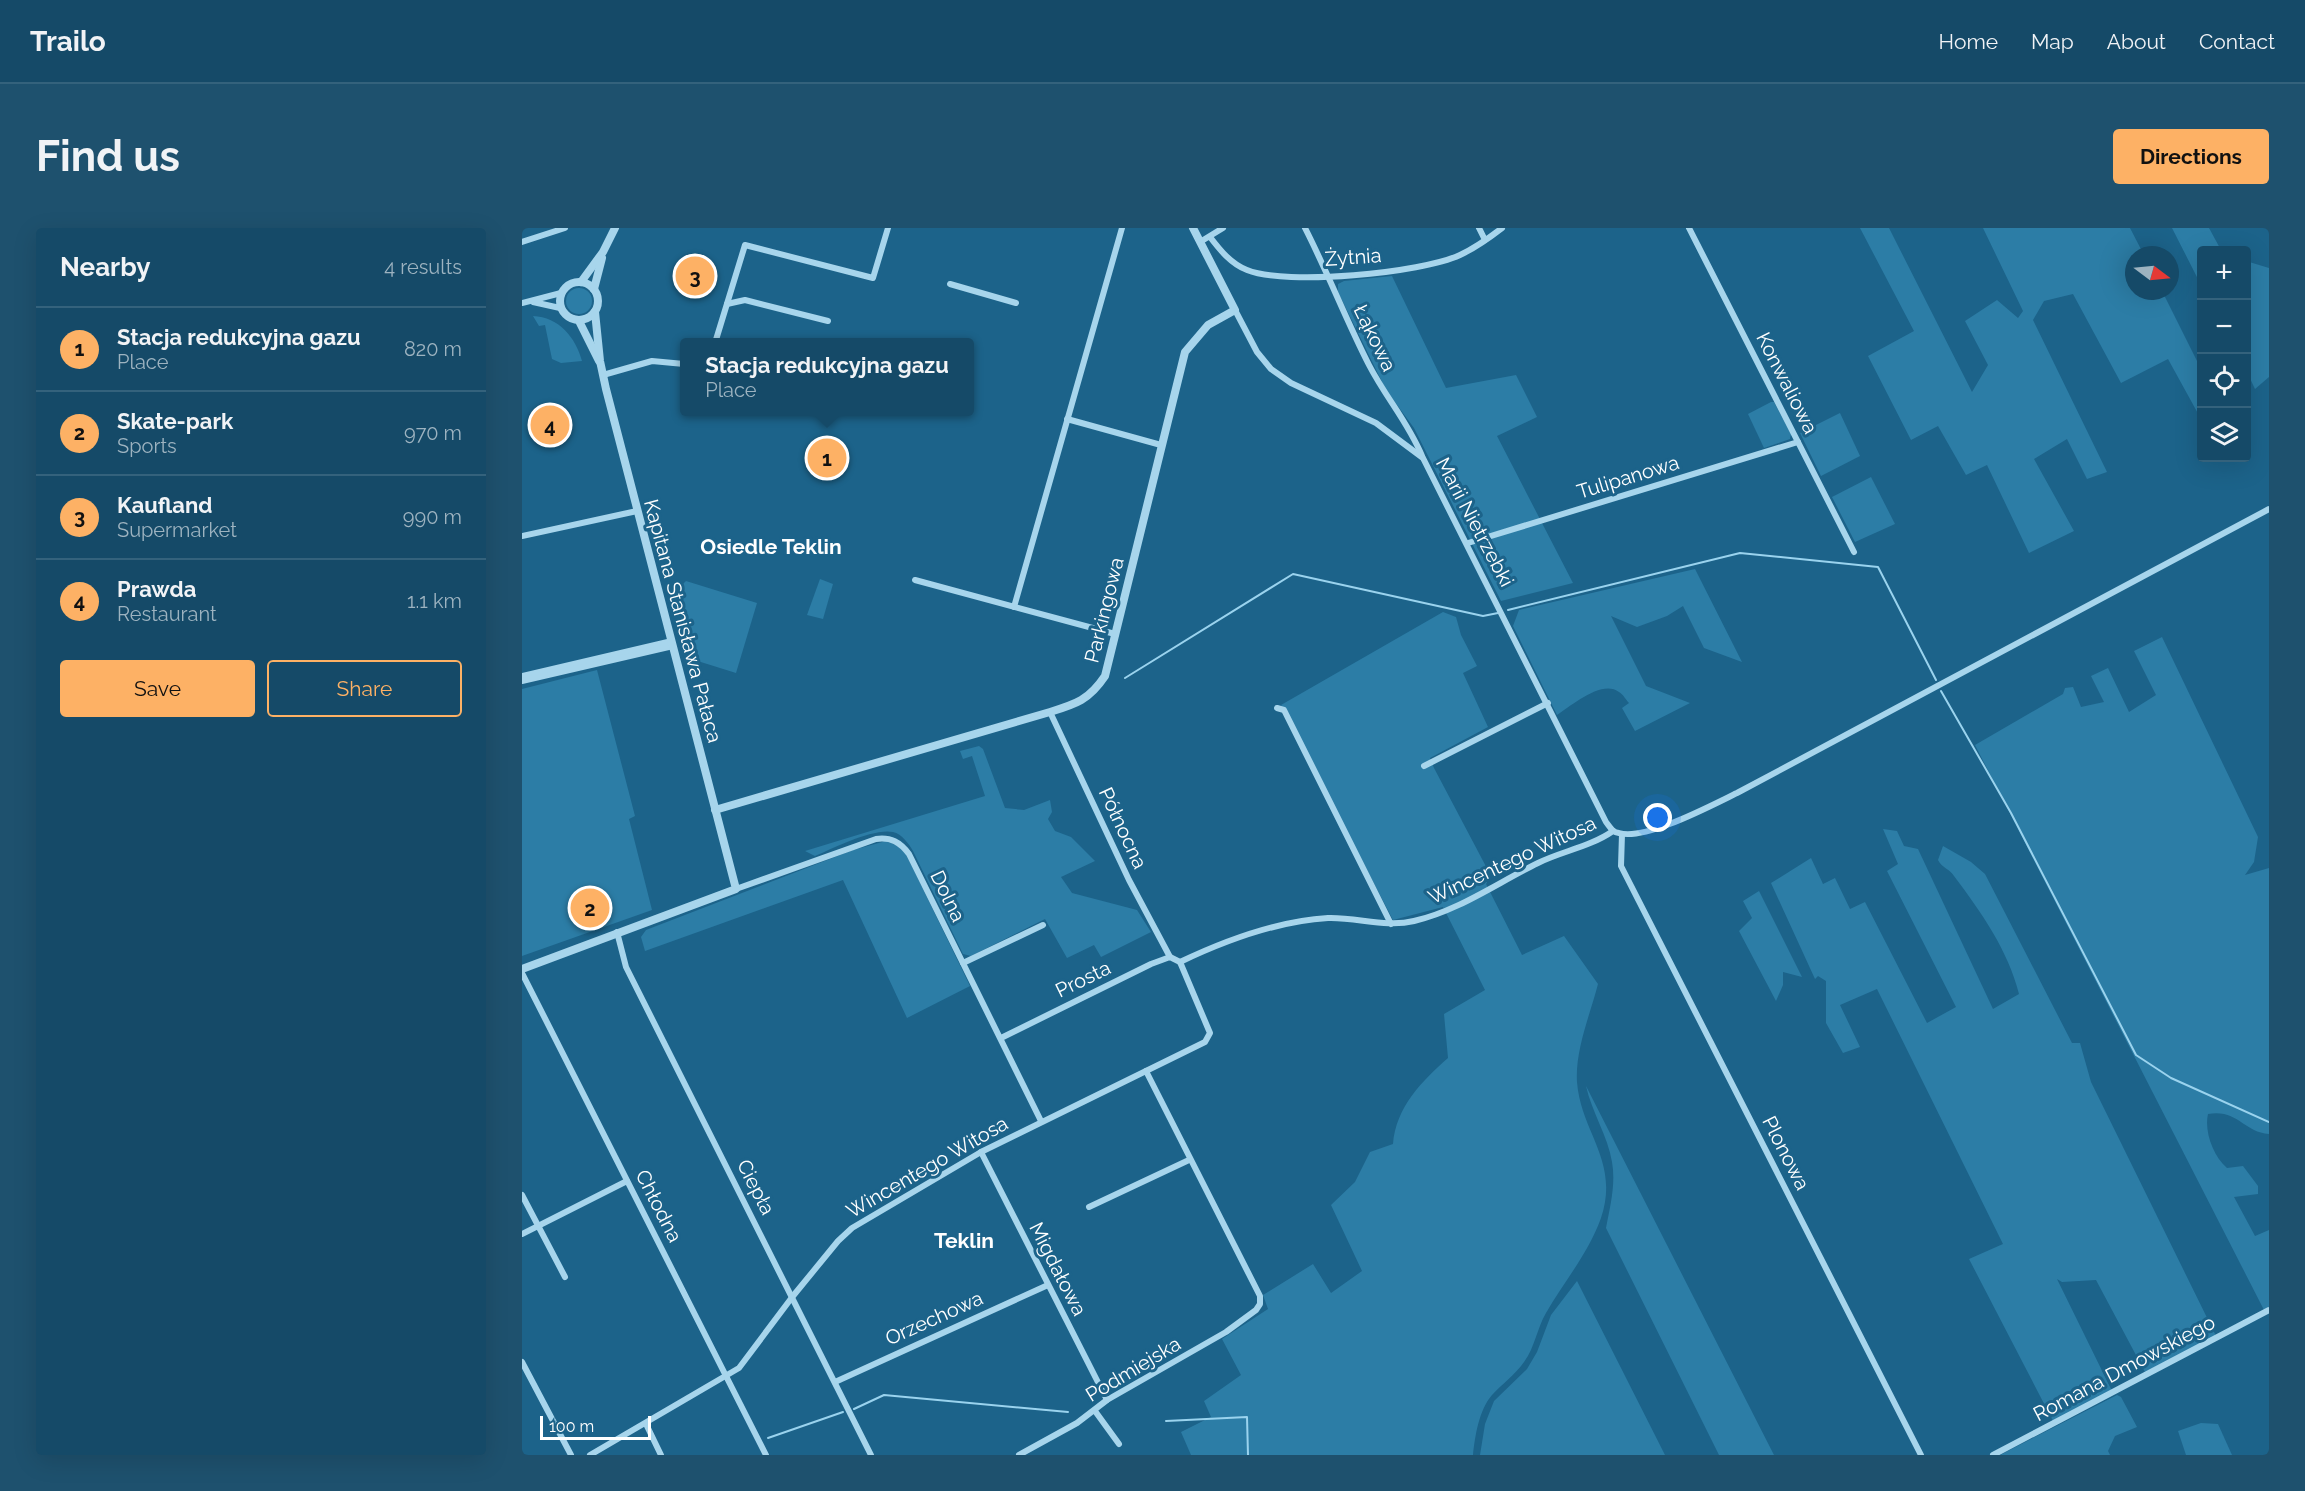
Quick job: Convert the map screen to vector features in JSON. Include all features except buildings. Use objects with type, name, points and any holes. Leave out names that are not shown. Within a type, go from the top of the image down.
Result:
[{"type":"street","points":[[522,243],[565,228]]},
{"type":"street","points":[[526,303],[561,293],[568,285],[581,282],[603,252],[615,228]]},
{"type":"street","points":[[716,338],[745,245],[873,278],[888,228]]},
{"type":"street","points":[[1014,607],[1122,228]]},
{"type":"street","name":"Marii Nietrzebki","points":[[1193,228],[1257,352],[1271,369],[1291,383],[1376,423],[1423,458],[1613,831]]},
{"type":"street","points":[[1200,242],[1223,228]]},
{"type":"street","name":"Łąkowa","points":[[1305,228],[1369,364],[1384,393],[1410,427],[1423,458]]},
{"type":"street","points":[[1479,228],[1485,240]]},
{"type":"street","name":"Żytnia","points":[[1210,237],[1236,265],[1249,271],[1330,278],[1426,265],[1459,256],[1502,228]]},
{"type":"street","name":"Konwaliowa","points":[[1689,228],[1854,552]]},
{"type":"street","points":[[561,293],[561,308],[566,316],[579,321],[589,318],[595,312],[598,302],[594,290],[603,252]]},
{"type":"street","points":[[581,282],[594,290]]},
{"type":"street","points":[[950,284],[1016,303]]},
{"type":"street","points":[[727,304],[745,300],[828,321]]},
{"type":"street","points":[[526,303],[561,308]]},
{"type":"street","name":"Parkingowa","points":[[715,810],[1076,704],[1093,693],[1105,676],[1185,352],[1208,325],[1235,310]]},
{"type":"street","name":"Kapitana Stanisława Pałaca","points":[[595,312],[603,375],[735,889]]},
{"type":"street","name":"Kapitana Stanisława Pałaca","points":[[579,321],[600,361]]},
{"type":"street","points":[[603,375],[652,361],[680,364]]},
{"type":"street","points":[[1067,419],[1161,445]]},
{"type":"street","name":"Tulipanowa","points":[[1468,543],[1798,442]]},
{"type":"street","points":[[1613,831],[1622,834],[1653,830],[1737,793],[2269,509]]},
{"type":"street","points":[[522,536],[637,511]]},
{"type":"street","points":[[915,580],[1115,633]]},
{"type":"street","points":[[522,676],[672,644]]},
{"type":"street","points":[[522,681],[615,657]]},
{"type":"street","points":[[1424,766],[1548,703]]},
{"type":"street","points":[[1277,708],[1284,710],[1391,924]]},
{"type":"street","name":"Północna","points":[[1050,712],[1129,880],[1170,957]]},
{"type":"street","name":"Wincentego Witosa","points":[[590,1455],[739,1368],[793,1296],[838,1241],[852,1228],[981,1152],[1041,1121],[1058,1116],[1207,1039],[1204,1018],[1180,962],[1228,940],[1298,923],[1328,918],[1391,924],[1413,922],[1445,912],[1540,862],[1602,839],[1613,831]]},
{"type":"street","name":"Plonowa","points":[[1622,834],[1621,866],[1921,1455]]},
{"type":"street","name":"Dolna","points":[[735,889],[869,841],[890,838],[901,844],[909,854],[1041,1121]]},
{"type":"street","points":[[522,971],[617,932],[735,889]]},
{"type":"street","points":[[963,963],[1043,925]]},
{"type":"street","name":"Ciepła","points":[[617,932],[626,967],[871,1455]]},
{"type":"street","points":[[1170,957],[1180,962]]},
{"type":"street","name":"Prosta","points":[[1001,1038],[1170,957]]},
{"type":"street","name":"Chłodna","points":[[522,971],[766,1455]]},
{"type":"street","points":[[1089,1207],[1189,1160],[1146,1071]]},
{"type":"street","name":"Migdałowa","points":[[981,1152],[1107,1400]]},
{"type":"street","name":"Podmiejska","points":[[1018,1455],[1095,1411],[1107,1400],[1226,1332],[1256,1311],[1260,1304],[1260,1296],[1189,1160]]},
{"type":"street","points":[[522,1234],[627,1180]]},
{"type":"street","points":[[522,1195],[565,1277]]},
{"type":"street","name":"Orzechowa","points":[[835,1382],[1048,1286]]},
{"type":"street","name":"Romana Dmowskiego","points":[[1993,1455],[2269,1310]]},
{"type":"street","points":[[522,1362],[571,1455]]},
{"type":"street","points":[[1095,1411],[1119,1444]]},
{"type":"street","points":[[646,1424],[661,1455]]},
{"type":"shaded area","points":[[1860,228],[1889,228],[1972,392],[1988,365],[1965,321],[1997,300],[2018,318],[2023,311],[1983,228],[2130,228],[2139,246],[2125,246],[2125,300],[2166,300],[2197,361],[2197,412],[2168,359],[2121,383],[2073,294],[2044,301],[2033,320],[2107,472],[2087,479],[2067,439],[2034,459],[2074,531],[2029,553],[1987,465],[1966,475],[1938,426],[1911,440],[1868,356],[1914,331]]},
{"type":"shaded area","points":[[2172,228],[2209,228],[2219,246],[2197,246],[2197,277]]},
{"type":"shaded area","points":[[2251,263],[2269,268],[2269,377],[2255,389],[2251,380]]},
{"type":"shaded area","points":[[1392,276],[1446,388],[1516,375],[1537,417],[1497,436],[1573,583],[1501,601],[1414,428],[1386,390],[1338,292],[1338,284],[1344,281]]},
{"type":"shaded area","points":[[579,288],[588,292],[592,301],[588,310],[579,314],[570,310],[566,301],[570,292]]},
{"type":"shaded area","points":[[533,316],[551,320],[565,330],[575,344],[582,361],[561,363],[552,359],[545,325],[539,326]]},
{"type":"shaded area","points":[[1774,402],[1791,434],[1790,439],[1764,448],[1748,414]]},
{"type":"shaded area","points":[[1840,413],[1860,456],[1821,476],[1800,433]]},
{"type":"shaded area","points":[[1871,477],[1895,524],[1855,542],[1832,497]]},
{"type":"shaded area","points":[[1695,569],[1742,662],[1704,648],[1683,606],[1667,616],[1637,627],[1611,616],[1646,686],[1690,703],[1635,731],[1622,708],[1629,703],[1620,693],[1612,689],[1604,689],[1587,695],[1557,715],[1513,626],[1519,610]]},
{"type":"shaded area","points":[[820,579],[833,584],[823,619],[807,615]]},
{"type":"shaded area","points":[[686,581],[757,603],[736,673],[688,658],[672,595]]},
{"type":"shaded area","points":[[1443,612],[1456,617],[1461,635],[1477,666],[1463,673],[1488,727],[1430,758],[1434,768],[1491,876],[1486,884],[1522,955],[1564,936],[1598,984],[1578,1058],[1577,1082],[1585,1117],[1603,1163],[1606,1180],[1606,1198],[1601,1218],[1583,1255],[1543,1319],[1528,1356],[1517,1371],[1496,1391],[1484,1408],[1478,1424],[1473,1455],[1191,1455],[1181,1432],[1211,1417],[1204,1401],[1241,1375],[1222,1339],[1268,1309],[1263,1295],[1313,1264],[1331,1293],[1362,1271],[1331,1205],[1355,1182],[1370,1152],[1393,1144],[1399,1118],[1412,1096],[1448,1058],[1444,1014],[1485,990],[1443,907],[1393,920],[1281,705]]},
{"type":"shaded area","points":[[2162,637],[2258,837],[2254,862],[2245,875],[2269,868],[2269,1134],[2218,1113],[2208,1114],[2207,1121],[2211,1143],[2222,1163],[2227,1168],[2243,1166],[2258,1186],[2258,1194],[2234,1197],[2255,1236],[2269,1230],[2269,1307],[2264,1310],[1975,745],[2063,694],[2065,688],[2073,687],[2081,707],[2104,702],[2091,676],[2108,668],[2129,712],[2156,695],[2134,651]]},
{"type":"shaded area","points":[[597,670],[635,816],[629,819],[652,910],[522,956],[522,689]]},
{"type":"shaded area","points":[[979,746],[983,749],[1005,808],[1024,810],[1050,800],[1052,812],[1048,819],[1055,831],[1071,837],[1095,861],[1061,877],[1072,893],[1137,910],[1151,932],[1101,957],[1094,945],[1067,958],[1045,919],[971,956],[963,954],[913,851],[899,835],[893,832],[875,833],[815,856],[805,851],[985,796],[972,756],[963,759],[960,751]]},
{"type":"shaded area","points":[[1883,829],[1897,831],[1904,846],[1918,849],[1993,1009],[2019,994],[2008,962],[1984,918],[1952,874],[1938,860],[1943,846],[1971,862],[1985,874],[2072,1043],[2080,1043],[2091,1082],[2216,1336],[2145,1372],[2096,1280],[2062,1282],[2057,1279],[2112,1391],[2053,1421],[1969,1259],[2003,1244],[1877,989],[1840,1005],[1860,1047],[1843,1053],[1826,1023],[1826,981],[1818,976],[1815,979],[1771,883],[1811,858],[1823,884],[1835,878],[1850,909],[1865,902],[1927,1023],[1956,1007],[1887,871],[1898,864]]},
{"type":"shaded area","points":[[886,841],[898,846],[906,854],[970,986],[907,1018],[843,880],[645,951],[641,937],[646,930],[853,850]]},
{"type":"shaded area","points":[[1759,891],[1802,977],[1783,972],[1783,985],[1776,1001],[1739,931],[1752,918],[1743,901]]},
{"type":"shaded area","points":[[1586,1086],[1774,1455],[1719,1455],[1606,1228],[1613,1187],[1612,1162]]},
{"type":"shaded area","points":[[1577,1281],[1665,1455],[1480,1455],[1485,1424],[1494,1401],[1527,1369],[1537,1352],[1551,1315]]},
{"type":"shaded area","points":[[2117,1395],[2121,1397],[2137,1427],[2115,1436],[2108,1451],[2110,1455],[2000,1455]]},
{"type":"shaded area","points":[[2201,1423],[2218,1424],[2232,1455],[2186,1455],[2178,1431]]},
{"type":"waterway","points":[[1508,610],[1740,553],[1878,567],[1936,680]]},
{"type":"waterway","points":[[1125,678],[1293,574],[1483,616],[1498,613]]},
{"type":"waterway","points":[[1941,691],[2011,813],[2136,1055],[2171,1078],[2269,1122]]},
{"type":"waterway","points":[[854,1409],[884,1395],[1068,1412]]},
{"type":"waterway","points":[[768,1438],[843,1412]]},
{"type":"waterway","points":[[1166,1421],[1247,1417],[1248,1455]]},
{"type":"place","name":"Kaufland","points":[[695,276]]},
{"type":"place","name":"Prawda","points":[[550,425]]},
{"type":"place","name":"Stacja redukcyjna gazu","points":[[827,458]]},
{"type":"place","name":"Skate-park","points":[[590,908]]},
{"type":"district","name":"Osiedle Teklin","points":[[771,546]]},
{"type":"district","name":"Teklin","points":[[964,1240]]}]
